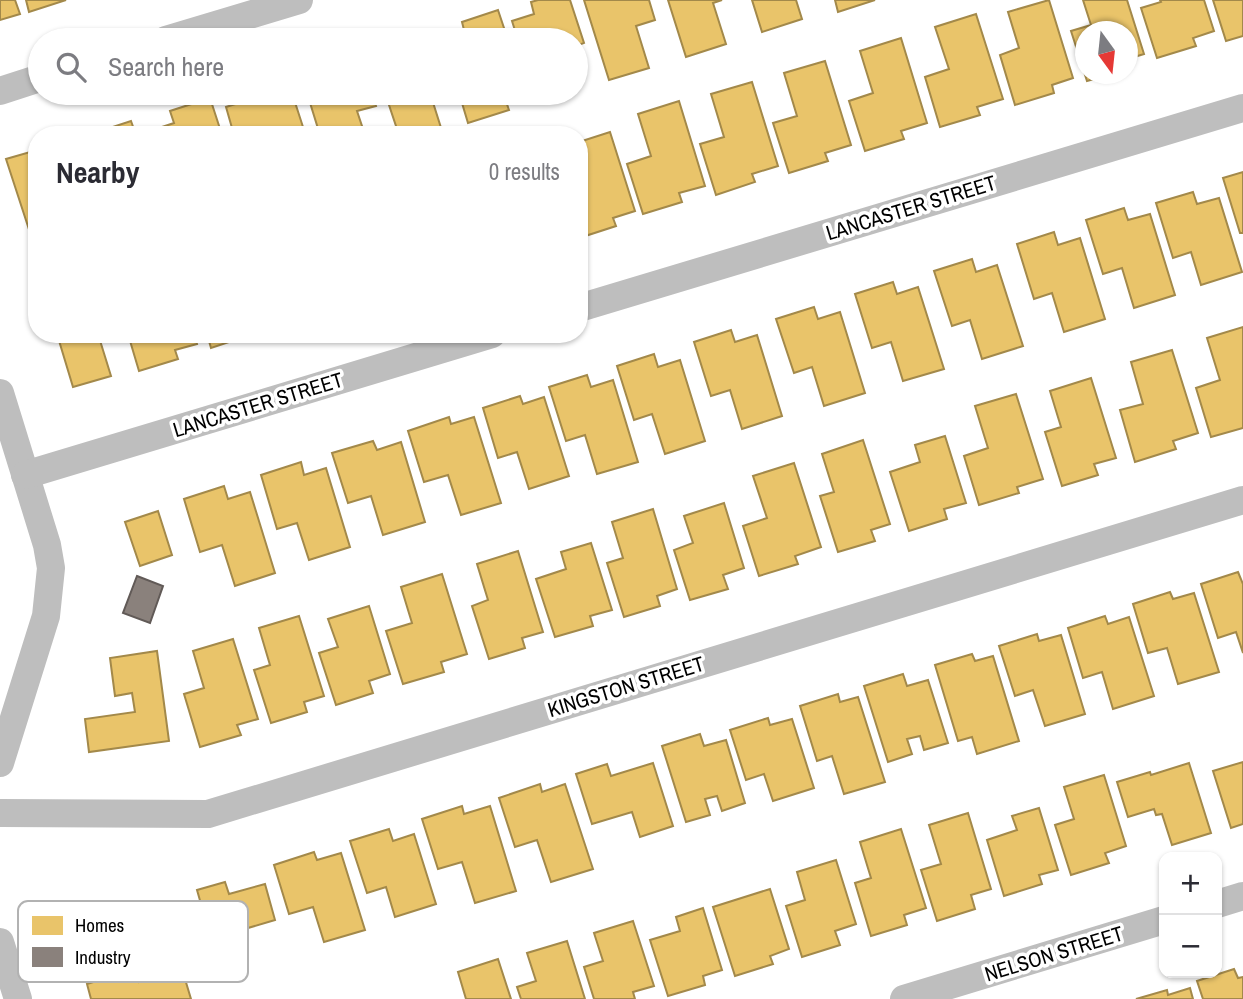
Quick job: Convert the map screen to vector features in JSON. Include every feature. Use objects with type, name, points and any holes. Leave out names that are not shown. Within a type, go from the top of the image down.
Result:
[{"type":"street","points":[[206,28],[299,0]]},
{"type":"street","points":[[0,90],[28,82]]},
{"type":"street","name":"LANCASTER STREET","points":[[588,305],[1243,108]]},
{"type":"street","name":"LANCASTER STREET","points":[[25,475],[462,343]]},
{"type":"street","points":[[0,393],[47,545],[51,568],[46,616],[0,763]]},
{"type":"street","name":"KINGSTON STREET","points":[[0,813],[208,814],[1243,500]]},
{"type":"street","points":[[1222,902],[1243,896]]},
{"type":"street","name":"NELSON STREET","points":[[904,999],[1159,922]]},
{"type":"street","points":[[0,942],[18,999]]},
{"type":"building: Homes","points":[[0,0],[15,0],[20,14],[0,20]]},
{"type":"building: Homes","points":[[26,0],[66,0],[29,12]]},
{"type":"building: Homes","points":[[570,0],[579,28],[514,28],[512,21],[534,14],[531,2]]},
{"type":"building: Homes","points":[[584,0],[649,0],[655,20],[636,26],[649,68],[609,80]]},
{"type":"building: Homes","points":[[668,0],[722,0],[713,3],[726,44],[686,57]]},
{"type":"building: Homes","points":[[752,0],[796,0],[802,19],[762,32]]},
{"type":"building: Homes","points":[[835,0],[875,0],[838,12]]},
{"type":"building: Homes","points":[[1049,0],[1073,78],[1052,85],[1054,93],[1015,105],[1000,55],[1019,48],[1008,12]]},
{"type":"building: Homes","points":[[1083,0],[1127,0],[1134,21],[1090,21]]},
{"type":"building: Homes","points":[[1160,0],[1204,0],[1214,31],[1193,38],[1196,46],[1157,58],[1141,8],[1161,2]]},
{"type":"building: Homes","points":[[1213,0],[1243,0],[1243,36],[1226,41]]},
{"type":"building: Homes","points":[[498,10],[504,28],[464,28],[462,22]]},
{"type":"building: Homes","points":[[976,14],[1003,99],[977,107],[980,115],[940,127],[925,77],[949,69],[935,27]]},
{"type":"building: Homes","points":[[1138,35],[1144,54],[1138,56]]},
{"type":"building: Homes","points":[[901,38],[927,123],[901,131],[904,139],[865,151],[849,101],[873,93],[860,51]]},
{"type":"building: Homes","points":[[825,61],[851,145],[825,153],[828,161],[789,173],[773,123],[797,116],[784,73]]},
{"type":"building: Homes","points":[[752,82],[778,166],[752,174],[755,182],[716,195],[700,144],[724,137],[711,94]]},
{"type":"building: Homes","points":[[679,101],[705,186],[679,193],[682,202],[643,214],[627,164],[651,156],[638,114]]},
{"type":"building: Homes","points":[[188,105],[212,105],[219,126],[165,126],[174,123],[170,111]]},
{"type":"building: Homes","points":[[296,105],[303,126],[231,126],[226,107]]},
{"type":"building: Homes","points":[[311,105],[376,105],[357,111],[362,126],[317,126]]},
{"type":"building: Homes","points":[[389,105],[434,105],[440,126],[396,126]]},
{"type":"building: Homes","points":[[463,105],[507,105],[509,110],[468,123]]},
{"type":"building: Homes","points":[[131,121],[133,126],[116,126]]},
{"type":"building: Homes","points":[[610,132],[635,211],[613,218],[616,226],[588,235],[588,139]]},
{"type":"building: Homes","points":[[28,153],[28,226],[6,159]]},
{"type":"building: Homes","points":[[1243,172],[1243,233],[1240,233],[1223,178]]},
{"type":"building: Homes","points":[[1193,192],[1197,204],[1219,198],[1242,272],[1201,285],[1191,252],[1173,258],[1156,203]]},
{"type":"building: Homes","points":[[1124,208],[1128,220],[1150,214],[1175,295],[1134,308],[1122,268],[1103,274],[1086,220]]},
{"type":"building: Homes","points":[[1054,232],[1058,245],[1080,238],[1105,319],[1064,332],[1052,293],[1034,299],[1017,244]]},
{"type":"building: Homes","points":[[972,259],[976,272],[997,265],[1023,346],[982,359],[970,320],[952,326],[934,271]]},
{"type":"building: Homes","points":[[893,282],[897,294],[918,287],[944,369],[903,381],[891,342],[872,348],[855,294]]},
{"type":"building: Homes","points":[[814,307],[818,319],[840,312],[865,393],[824,406],[812,367],[794,373],[776,319]]},
{"type":"building: Homes","points":[[1243,327],[1243,428],[1211,437],[1196,388],[1220,380],[1207,338]]},
{"type":"building: Homes","points":[[731,330],[735,342],[757,335],[782,416],[742,429],[730,390],[711,396],[694,342]]},
{"type":"building: Homes","points":[[60,343],[101,343],[111,376],[73,387]]},
{"type":"building: Homes","points":[[131,343],[197,343],[175,350],[178,359],[139,371]]},
{"type":"building: Homes","points":[[210,343],[226,343],[211,348]]},
{"type":"building: Homes","points":[[1172,350],[1198,433],[1173,441],[1176,449],[1135,462],[1120,410],[1143,404],[1131,362]]},
{"type":"building: Homes","points":[[654,354],[658,367],[680,360],[705,441],[665,454],[652,414],[634,420],[617,366]]},
{"type":"building: Homes","points":[[587,375],[591,387],[613,380],[638,462],[597,474],[585,435],[566,441],[549,387]]},
{"type":"building: Homes","points":[[1091,378],[1116,458],[1094,464],[1098,475],[1062,486],[1045,432],[1061,427],[1050,391]]},
{"type":"building: Homes","points":[[1016,394],[1043,479],[1017,487],[1019,493],[979,505],[964,456],[988,448],[975,406]]},
{"type":"building: Homes","points":[[520,396],[523,404],[544,397],[569,476],[529,489],[517,452],[498,458],[483,408]]},
{"type":"building: Homes","points":[[449,417],[451,424],[474,417],[501,503],[461,515],[448,475],[424,482],[408,431]]},
{"type":"building: Homes","points":[[945,436],[966,503],[944,509],[947,519],[909,531],[890,472],[920,462],[915,445]]},
{"type":"building: Homes","points":[[863,440],[890,524],[871,530],[875,541],[838,552],[820,496],[834,492],[822,454]]},
{"type":"building: Homes","points":[[373,441],[377,450],[401,442],[425,522],[383,535],[371,496],[348,503],[332,453]]},
{"type":"building: Homes","points":[[301,462],[304,475],[326,468],[350,547],[309,560],[297,523],[277,529],[261,475]]},
{"type":"building: Homes","points":[[794,463],[821,547],[795,556],[798,564],[759,576],[743,526],[767,518],[753,476]]},
{"type":"building: Homes","points":[[224,486],[228,499],[250,492],[275,573],[235,586],[222,545],[200,552],[184,499]]},
{"type":"building: Homes","points":[[724,503],[744,568],[723,575],[728,589],[690,600],[674,550],[693,543],[684,516]]},
{"type":"building: Homes","points":[[653,509],[677,589],[657,596],[660,606],[624,617],[607,563],[623,558],[612,522]]},
{"type":"building: Homes","points":[[158,511],[172,555],[140,566],[125,522]]},
{"type":"building: Homes","points":[[591,543],[612,610],[590,616],[593,626],[555,637],[536,579],[566,569],[561,552]]},
{"type":"building: Homes","points":[[518,551],[543,632],[522,638],[525,648],[489,659],[472,606],[488,600],[477,564]]},
{"type":"building: Homes","points":[[1238,572],[1243,584],[1243,653],[1236,632],[1218,638],[1201,584]]},
{"type":"building: Homes","points":[[442,574],[467,654],[441,662],[444,672],[403,684],[386,631],[412,623],[401,587]]},
{"type":"building: Homes","points":[[1170,592],[1173,599],[1194,593],[1219,672],[1178,684],[1167,648],[1148,653],[1133,604]]},
{"type":"building: Homes","points":[[369,606],[390,674],[369,681],[373,693],[336,705],[319,653],[338,647],[328,619]]},
{"type":"building: Homes","points":[[299,616],[324,696],[304,702],[307,712],[271,723],[254,670],[270,665],[259,628]]},
{"type":"building: Homes","points":[[1105,616],[1108,624],[1129,617],[1154,696],[1113,709],[1102,672],[1083,678],[1068,628]]},
{"type":"building: Homes","points":[[1037,634],[1039,641],[1061,635],[1085,714],[1045,726],[1033,690],[1015,696],[999,646]]},
{"type":"building: Homes","points":[[233,639],[258,719],[237,725],[241,735],[200,747],[184,694],[204,688],[193,651]]},
{"type":"building: Homes","points":[[157,651],[169,741],[89,752],[85,719],[135,712],[132,693],[115,696],[110,658]]},
{"type":"building: Homes","points":[[972,654],[975,661],[993,656],[1019,741],[977,754],[972,737],[958,741],[935,665]]},
{"type":"building: Homes","points":[[903,674],[907,686],[928,680],[948,743],[924,750],[920,736],[907,739],[912,754],[888,762],[864,686]]},
{"type":"building: Homes","points":[[838,694],[840,702],[858,697],[885,782],[844,794],[832,756],[817,761],[800,706]]},
{"type":"building: Homes","points":[[768,718],[770,725],[792,719],[814,788],[773,801],[764,774],[746,780],[730,730]]},
{"type":"building: Homes","points":[[700,734],[704,746],[726,740],[745,803],[722,811],[717,796],[705,799],[710,815],[686,822],[662,746]]},
{"type":"building: Homes","points":[[1243,762],[1243,824],[1231,828],[1213,771]]},
{"type":"building: Homes","points":[[653,763],[673,826],[640,837],[632,812],[592,824],[576,774],[607,764],[611,776]]},
{"type":"building: Homes","points":[[1189,763],[1211,833],[1172,845],[1162,814],[1156,815],[1154,809],[1128,817],[1117,782]]},
{"type":"building: Homes","points":[[1104,775],[1126,846],[1105,853],[1109,863],[1071,875],[1055,825],[1074,819],[1064,787]]},
{"type":"building: Homes","points":[[540,784],[542,792],[565,784],[593,869],[551,882],[537,840],[515,847],[499,798]]},
{"type":"building: Homes","points":[[462,806],[464,814],[490,806],[516,891],[475,903],[462,862],[438,869],[422,819]]},
{"type":"building: Homes","points":[[1039,808],[1058,870],[1039,875],[1042,884],[1004,896],[987,840],[1017,830],[1012,816]]},
{"type":"building: Homes","points":[[968,813],[991,889],[971,895],[975,909],[937,921],[921,870],[941,864],[929,825]]},
{"type":"building: Homes","points":[[389,829],[393,841],[414,834],[436,904],[395,917],[386,887],[367,893],[350,841]]},
{"type":"building: Homes","points":[[901,829],[926,908],[904,915],[907,925],[871,936],[855,883],[871,878],[860,842]]},
{"type":"building: Homes","points":[[314,852],[317,860],[341,853],[365,930],[324,942],[313,907],[289,914],[274,865]]},
{"type":"building: Homes","points":[[836,860],[856,924],[835,931],[840,945],[802,957],[786,906],[805,900],[797,872]]},
{"type":"building: Homes","points":[[225,882],[229,894],[265,884],[275,920],[248,928],[248,901],[200,901],[197,890]]},
{"type":"building: Homes","points":[[770,889],[789,949],[770,956],[773,964],[735,976],[713,907]]},
{"type":"building: Homes","points":[[703,908],[722,970],[703,976],[705,985],[668,996],[650,940],[680,931],[676,917]]},
{"type":"building: Homes","points":[[633,921],[654,986],[633,992],[635,999],[594,999],[584,967],[603,961],[594,933]]},
{"type":"building: Homes","points":[[567,941],[585,999],[521,999],[517,987],[536,981],[527,953]]},
{"type":"building: Homes","points":[[498,959],[511,999],[466,999],[458,972]]},
{"type":"building: Homes","points":[[1234,969],[1238,978],[1243,977],[1243,999],[1203,999],[1197,981],[1222,978],[1222,973]]},
{"type":"building: Homes","points":[[186,982],[191,999],[91,999],[87,984]]},
{"type":"building: Homes","points":[[1190,988],[1193,999],[1136,999],[1167,990],[1168,995]]},
{"type":"building: Industry","points":[[137,576],[163,586],[150,623],[123,613]]}]
